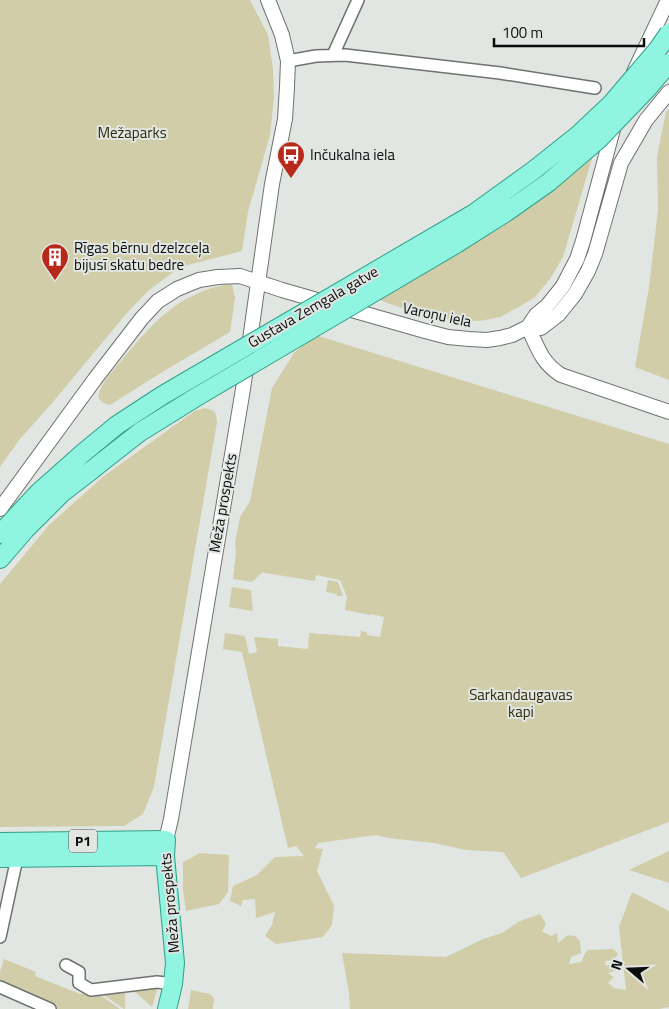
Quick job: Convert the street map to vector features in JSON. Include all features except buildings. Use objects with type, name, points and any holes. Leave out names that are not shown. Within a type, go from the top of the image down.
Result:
[{"type":"main road","name":"Gustava Zemgala gatve","points":[[0,534],[38,493],[117,425],[163,395],[473,214],[519,181],[578,135],[611,104],[658,49],[669,33]]},
{"type":"main road","name":"Gustava Zemgala gatve","points":[[0,559],[25,530],[63,492],[140,432],[456,244],[549,182],[625,114],[669,63]]},
{"type":"main road","name":"P1","points":[[0,842],[165,848]]},
{"type":"main road","name":"P1","points":[[9,858],[165,848]]},
{"type":"main road","name":"Meža prospekts","points":[[165,848],[175,952],[173,984],[167,1009]]},
{"type":"street","name":"Meža prospekts","points":[[165,848],[243,389],[272,184],[285,119],[288,61],[282,35],[268,0]]},
{"type":"street","points":[[333,55],[358,0]]},
{"type":"street","points":[[528,327],[536,315],[560,291],[577,259],[616,120],[632,75],[668,0]]},
{"type":"street","points":[[288,61],[345,55],[500,73],[595,88]]},
{"type":"street","points":[[641,55],[654,74],[669,78]]},
{"type":"street","points":[[528,327],[541,328],[545,326],[564,308],[581,286],[595,254],[621,164],[646,120],[669,92]]},
{"type":"street","name":"Varoņu iela","points":[[0,509],[142,318],[158,301],[177,289],[199,280],[240,276],[258,283],[425,331],[469,339],[487,340],[506,336],[528,327]]},
{"type":"street","points":[[528,327],[542,358],[553,370],[669,412]]},
{"type":"street","points":[[0,937],[9,858]]},
{"type":"street","points":[[66,965],[79,972],[79,983],[91,990],[157,982],[173,984]]},
{"type":"street","points":[[0,987],[50,1009]]},
{"type":"green space","name":"Mežaparks","points":[[0,0],[250,0],[268,35],[273,69],[274,97],[270,135],[248,212],[242,251],[180,267],[148,291],[126,314],[20,439],[0,467]]},
{"type":"green space","points":[[669,109],[669,380],[635,367],[649,287],[658,210],[657,156],[666,112]]},
{"type":"green space","points":[[593,155],[563,257],[550,279],[535,297],[500,317],[480,321],[453,320],[431,316],[382,301],[380,298],[525,211]]},
{"type":"green space","points":[[232,284],[235,298],[230,332],[110,405],[103,403],[98,397],[104,382],[153,325],[187,298],[216,287]]},
{"type":"green space","name":"Sarkandaugavas kapi","points":[[315,335],[669,444],[669,822],[521,878],[503,852],[466,850],[434,843],[376,835],[318,843],[315,848],[323,849],[317,871],[334,906],[332,925],[323,937],[276,944],[265,936],[272,925],[275,912],[256,918],[255,899],[243,900],[241,906],[230,901],[233,886],[257,875],[275,857],[304,856],[296,846],[288,848],[242,652],[223,649],[225,633],[245,636],[249,654],[257,652],[254,637],[278,639],[278,646],[308,649],[309,633],[360,637],[361,631],[367,632],[367,635],[380,637],[384,617],[345,610],[347,597],[340,580],[316,575],[315,581],[263,572],[252,582],[233,579],[235,543],[240,517],[250,501],[272,388],[294,353]]},
{"type":"green space","points":[[205,408],[214,412],[217,422],[154,787],[143,814],[124,826],[0,827],[0,584],[49,525],[104,476],[195,411]]},
{"type":"green space","points":[[328,580],[338,582],[343,596],[326,592]]},
{"type":"green space","points":[[232,587],[251,590],[253,611],[229,607]]},
{"type":"green space","points":[[669,851],[669,883],[629,870]]},
{"type":"green space","points":[[200,853],[229,855],[228,892],[219,904],[186,911],[183,890],[183,862]]},
{"type":"green space","points":[[632,892],[669,911],[669,1007],[659,1009],[350,1009],[342,953],[446,957],[483,939],[502,933],[520,921],[540,914],[546,924],[542,932],[552,936],[557,933],[558,943],[568,935],[575,936],[580,941],[581,953],[571,957],[569,964],[581,962],[588,950],[613,949],[618,954],[614,960],[605,961],[606,966],[616,963],[620,969],[608,973],[614,977],[608,983],[614,988],[626,990],[619,927]]},
{"type":"green space","points":[[4,959],[36,972],[35,976],[80,994],[96,992],[120,1009],[58,1009],[0,984],[0,972]]},
{"type":"green space","points":[[158,987],[152,1007],[133,990]]},
{"type":"green space","points":[[125,990],[125,1009],[101,993]]},
{"type":"green space","points":[[191,990],[210,994],[214,999],[213,1009],[188,1009]]},
{"type":"place","name":"Inčukalna iela","points":[[291,179]]},
{"type":"place","name":"Rīgas bērnu dzelzceļa bijusī skatu bedre","points":[[55,281]]}]
